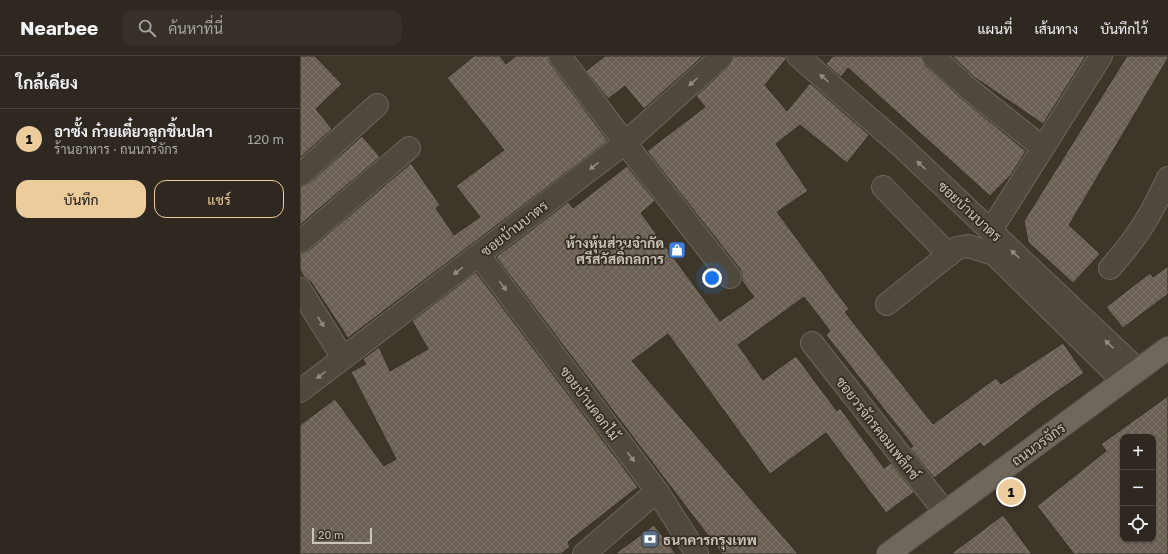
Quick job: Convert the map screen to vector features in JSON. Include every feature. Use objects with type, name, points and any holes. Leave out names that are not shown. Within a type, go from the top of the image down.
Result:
[{"type":"main road","name":"ถนนวรจักร","points":[[888,554],[1168,348]]},
{"type":"street","points":[[560,56],[624,143],[730,278]]},
{"type":"street","name":"ซอยบ้านบาตร","points":[[300,391],[624,143],[722,56]]},
{"type":"street","name":"ซอยบ้านบาตร","points":[[798,56],[902,147],[991,230],[1130,376]]},
{"type":"street","points":[[933,56],[969,89],[1043,148]]},
{"type":"street","points":[[991,230],[1100,56]]},
{"type":"street","points":[[300,175],[377,105]]},
{"type":"street","points":[[300,242],[409,148]]},
{"type":"street","points":[[1110,268],[1131,244],[1152,213],[1168,178]]},
{"type":"street","points":[[883,186],[949,255]]},
{"type":"street","points":[[887,304],[957,248],[968,246],[994,254],[1130,376]]},
{"type":"street","name":"ซอยบ้านดอกไม้","points":[[479,255],[656,491],[697,554]]},
{"type":"street","points":[[300,290],[343,358]]},
{"type":"street","name":"ซอยวรจักรคอมเพล็กซ์","points":[[812,343],[945,512]]},
{"type":"street","points":[[584,554],[656,491]]},
{"type":"building","points":[[300,56],[315,56],[342,84],[316,109],[332,129],[300,158]]},
{"type":"building","points":[[474,56],[500,56],[506,64],[516,56],[548,56],[550,63],[608,141],[348,338],[311,282],[304,277],[300,270],[300,254],[308,251],[411,163],[440,205],[436,208],[454,235],[480,217],[456,186],[504,150],[447,78]]},
{"type":"building","points":[[605,56],[703,56],[644,109],[625,86],[608,99],[586,71]]},
{"type":"building","points":[[734,56],[786,56],[786,59],[765,85],[787,111],[810,83],[869,135],[847,163],[800,125],[776,144],[808,191],[777,212],[849,309],[845,312],[933,424],[996,378],[1001,384],[1063,343],[1084,373],[1042,402],[984,447],[980,443],[934,478],[910,448],[913,446],[826,335],[830,331],[804,297],[738,345],[763,380],[796,356],[837,411],[840,408],[884,468],[891,463],[914,492],[886,513],[826,433],[770,474],[668,334],[632,361],[798,554],[722,554],[496,257],[568,202],[573,208],[627,166],[655,201],[641,213],[720,321],[754,297],[742,281],[740,269],[647,151],[705,107],[696,96],[730,65]]},
{"type":"building","points":[[833,56],[921,56],[925,65],[961,98],[1026,151],[1011,175],[990,196],[848,68],[841,77],[826,64]]},
{"type":"building","points":[[952,56],[1086,56],[1043,124],[974,77]]},
{"type":"building","points":[[1127,56],[1168,56],[1168,58],[1069,225],[1100,254],[1073,283],[1028,242],[1024,221]]},
{"type":"building","points":[[362,136],[380,157],[300,225],[300,187],[308,184]]},
{"type":"building","points":[[1168,266],[1168,294],[1123,328],[1106,307],[1150,273],[1153,277]]},
{"type":"building","points":[[476,272],[638,487],[568,542],[570,547],[561,554],[300,554],[300,425],[335,399],[384,466],[396,459],[351,372],[366,364],[363,359],[379,347],[390,371],[428,349],[412,321]]},
{"type":"building","points":[[1168,396],[1168,554],[1074,554],[1037,506],[1106,451],[1101,444]]},
{"type":"building","points":[[1003,515],[1032,554],[951,554]]},
{"type":"building","name":"ธนาคารกรุงเทพ","points":[[654,525],[676,554],[615,554]]},
{"type":"place","name":"ห้างหุ้นส่วนจำกัด ศรีสวัสดิ์กลการ","points":[[677,250]]},
{"type":"place","name":"อาซั้ง ก๋วยเตี๋ยวลูกชิ้นปลา","points":[[1011,492]]},
{"type":"place","name":"ธนาคารกรุงเทพ","points":[[650,539]]}]
